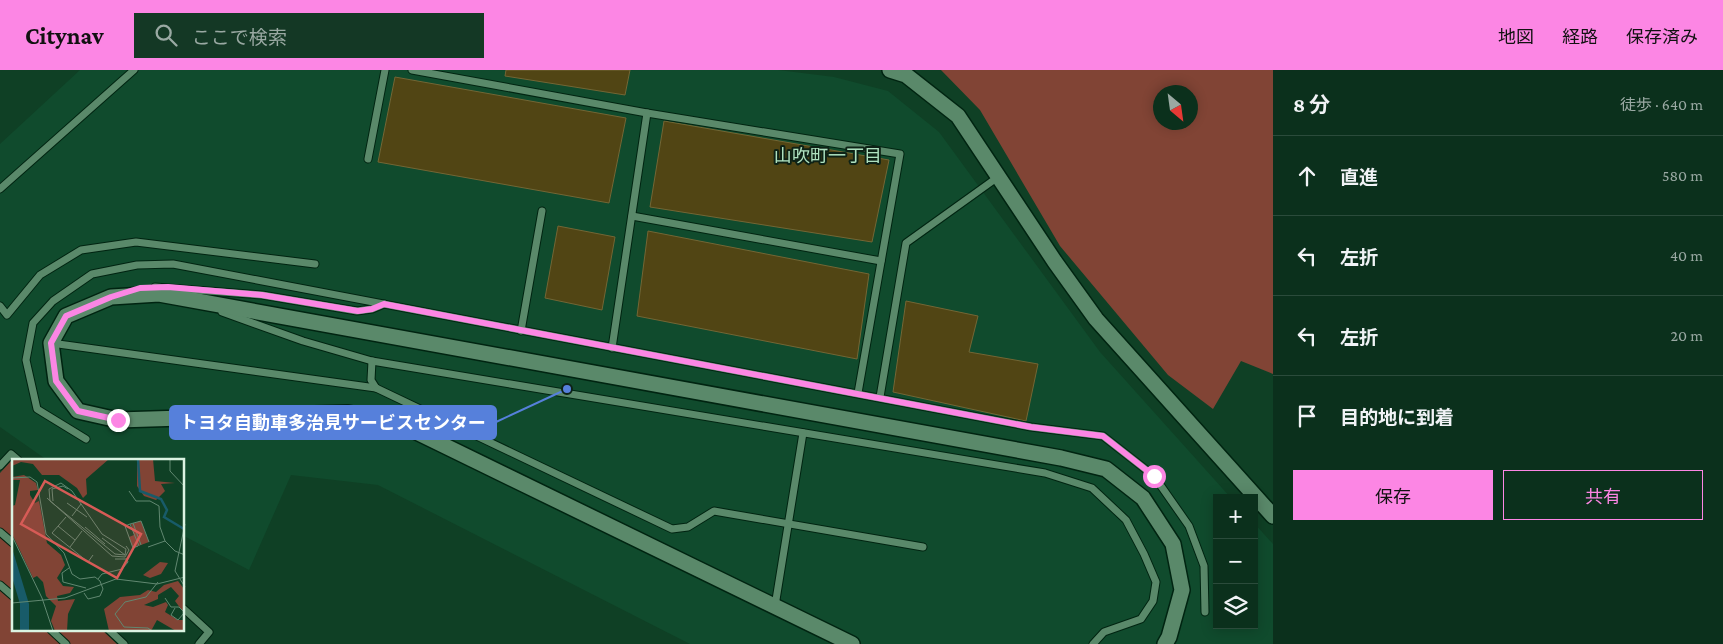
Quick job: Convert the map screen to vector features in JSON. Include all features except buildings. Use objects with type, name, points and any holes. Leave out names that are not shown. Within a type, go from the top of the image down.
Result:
[{"type":"street","points":[[890,70],[906,75],[958,116],[1096,319],[1273,516]]},
{"type":"street","points":[[852,644],[400,424],[348,413],[118,420],[78,411],[56,381],[51,343],[66,316],[111,297],[159,294],[1042,454],[1106,469],[1143,498],[1173,544],[1182,590],[1169,637],[1165,644]]},
{"type":"lane","points":[[0,189],[134,70]]},
{"type":"lane","points":[[368,159],[385,70]]},
{"type":"lane","points":[[412,70],[647,112],[900,154],[858,393]]},
{"type":"lane","points":[[612,348],[647,112]]},
{"type":"lane","points":[[880,397],[906,243],[998,176]]},
{"type":"lane","points":[[521,331],[542,211]]},
{"type":"lane","points":[[632,216],[881,261]]},
{"type":"lane","points":[[0,306],[8,315],[40,275],[81,250],[136,242],[315,264]]},
{"type":"lane","points":[[86,438],[37,409],[26,360],[33,323],[53,301],[92,274],[137,265],[173,264],[1031,427],[1103,436],[1154,476],[1189,526],[1204,566],[1205,612]]},
{"type":"lane","points":[[111,297],[140,288],[168,287],[262,295],[358,311],[372,309],[384,304]]},
{"type":"lane","points":[[191,300],[303,341],[372,360],[1045,473],[1092,488],[1126,520],[1156,582],[1153,601],[1141,618],[1104,632],[1093,644]]},
{"type":"lane","points":[[51,343],[376,388],[672,529],[688,527],[714,511],[923,547]]},
{"type":"lane","points":[[372,360],[371,380],[376,388]]},
{"type":"lane","points":[[775,607],[803,433]]},
{"type":"lane","points":[[0,466],[11,454],[17,459]]},
{"type":"lane","points":[[0,532],[12,542]]},
{"type":"lane","points":[[0,585],[12,595]]},
{"type":"lane","points":[[185,610],[210,632],[199,644]]},
{"type":"lane","points":[[53,632],[66,644]]},
{"type":"lane","points":[[111,632],[124,644]]},
{"type":"shaded area","points":[[80,70],[778,70],[834,77],[888,91],[939,132],[1100,352],[1227,494],[1213,494],[1213,629],[1258,629],[1258,527],[1273,544],[1273,644],[690,644],[378,485],[291,475],[249,570],[185,537],[185,459],[46,459],[0,427],[0,144]]},
{"type":"shaded area","points":[[941,70],[1273,70],[1273,374],[1241,361],[1213,409],[1168,375],[1060,246],[980,110]]},
{"type":"shaded area","points":[[12,460],[12,632],[104,632],[117,644],[0,644],[0,473]]},
{"type":"place","name":"トヨタ自動車多治見サービスセンター","points":[[567,389]]},
{"type":"district","name":"山吹町一丁目","points":[[828,156]]},
{"type":"route","points":[[118,420],[78,411],[56,381],[51,343],[66,316],[111,297],[140,288],[168,287],[262,295],[358,311],[372,309],[384,304],[1031,427],[1103,436],[1154,476]]}]
